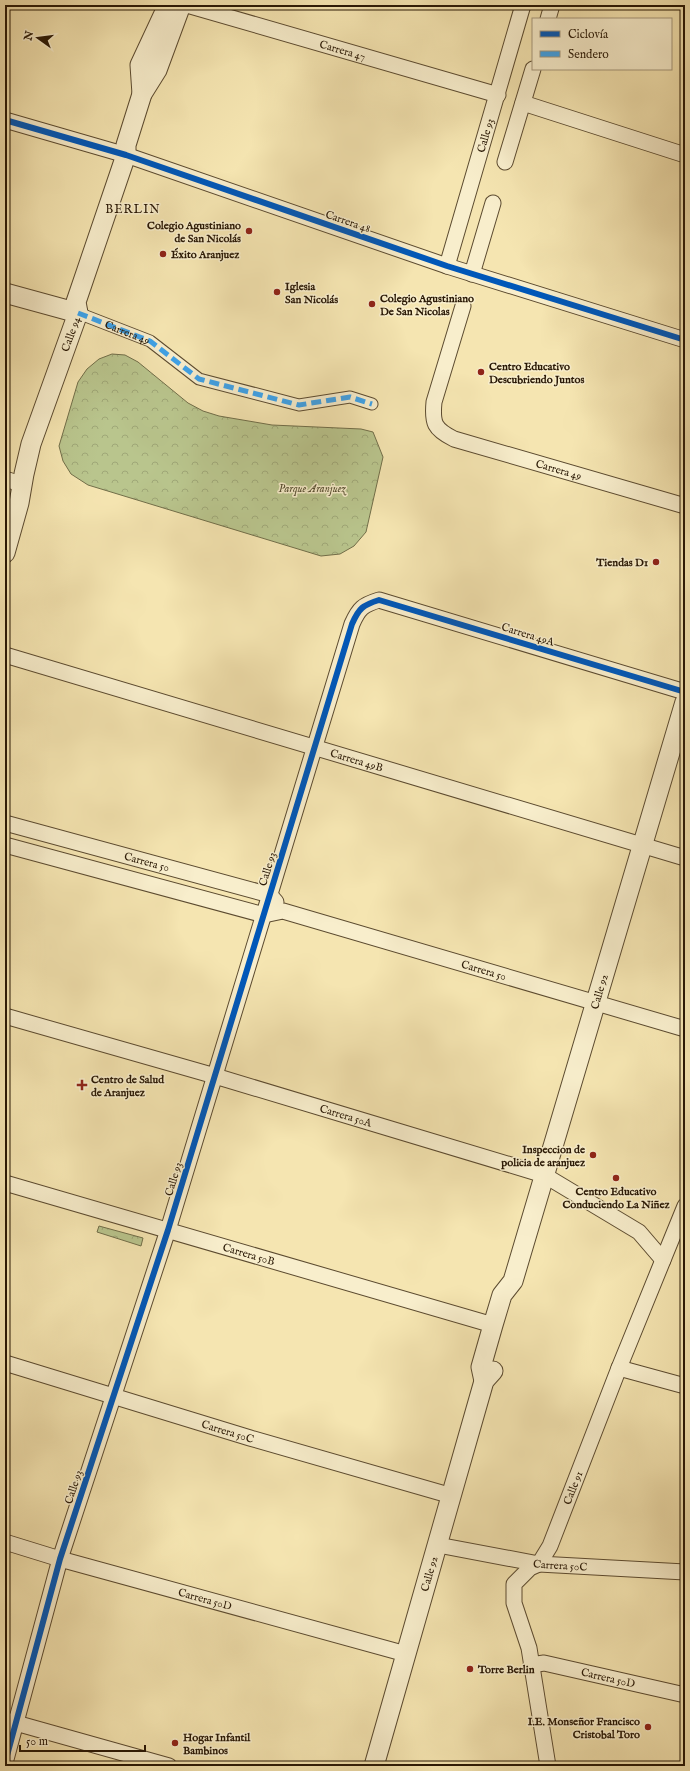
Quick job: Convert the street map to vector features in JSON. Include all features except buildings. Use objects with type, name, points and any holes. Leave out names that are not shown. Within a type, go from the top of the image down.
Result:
[{"type":"street","name":"Calle 94","points":[[142,94],[140,64],[168,5]]},
{"type":"street","name":"Calle 94","points":[[5,553],[19,503],[13,482],[31,444],[78,313],[76,302],[126,155],[126,145],[142,94],[157,70],[181,5]]},
{"type":"street","name":"Carrera 47","points":[[187,5],[498,95]]},
{"type":"street","name":"Calle 93","points":[[446,266],[498,95],[523,5]]},
{"type":"street","points":[[548,18],[552,5]]},
{"type":"street","points":[[505,162],[533,70]]},
{"type":"street","points":[[523,103],[685,155]]},
{"type":"street","name":"Carrera 48","points":[[5,120],[126,155],[446,266],[685,340]]},
{"type":"street","points":[[472,274],[493,203]]},
{"type":"street","name":"Carrera 49","points":[[5,293],[78,313],[150,341],[199,378],[299,405],[350,397],[372,404]]},
{"type":"street","name":"Carrera 49","points":[[463,306],[434,402],[433,415],[436,427],[444,434],[454,439],[685,506]]},
{"type":"street","name":"Carrera 49A","points":[[365,604],[379,600],[685,692]]},
{"type":"street","name":"Calle 93","points":[[5,1763],[11,1722],[60,1559],[168,1230],[352,624],[357,613],[365,604]]},
{"type":"street","name":"Carrera 49B","points":[[5,655],[685,858]]},
{"type":"street","name":"Calle 92","points":[[484,1381],[494,1371],[514,1298],[513,1281],[685,702]]},
{"type":"street","name":"Carrera 50","points":[[5,823],[270,895]]},
{"type":"street","name":"Carrera 50","points":[[5,845],[264,915],[283,911],[685,1029]]},
{"type":"street","points":[[270,895],[283,911]]},
{"type":"street","name":"Carrera 50A","points":[[5,1016],[215,1076],[544,1175],[639,1232],[663,1260]]},
{"type":"street","name":"Carrera 50B","points":[[5,1183],[493,1325]]},
{"type":"street","name":"Calle 91","points":[[548,1766],[529,1648],[514,1603],[514,1584],[530,1568],[539,1564],[550,1546],[619,1368],[685,1206]]},
{"type":"street","name":"Calle 92","points":[[374,1766],[484,1381],[481,1367],[493,1325],[502,1295],[513,1281]]},
{"type":"street","name":"Carrera 50C","points":[[5,1363],[250,1438],[452,1496]]},
{"type":"street","points":[[619,1368],[685,1386]]},
{"type":"street","name":"Carrera 50D","points":[[5,1542],[60,1559],[406,1654]]},
{"type":"street","name":"Carrera 50C","points":[[438,1545],[539,1564],[685,1572]]},
{"type":"street","name":"Carrera 50D","points":[[531,1665],[544,1663],[685,1695]]},
{"type":"street","points":[[11,1722],[169,1766]]},
{"type":"green space","name":"Parque Aranjuez","points":[[112,354],[125,355],[138,362],[188,403],[203,411],[219,416],[272,425],[361,429],[373,432],[383,457],[366,532],[354,546],[340,554],[321,556],[88,485],[71,474],[63,461],[59,446],[78,382],[87,369],[99,359]]},
{"type":"green space","points":[[99,1226],[143,1238],[141,1246],[97,1232]]},
{"type":"marked path","points":[[78,313],[150,341],[199,379],[299,405],[350,397],[372,404]]},
{"type":"cycle path","points":[[5,120],[126,155],[447,266],[685,340]]},
{"type":"cycle path","points":[[5,1763],[60,1559],[168,1230],[352,624],[357,614],[365,606],[379,600],[685,692]]},
{"type":"place","name":"Colegio Agustiniano de San Nicolás","points":[[249,231]]},
{"type":"place","name":"Éxito Aranjuez","points":[[163,254]]},
{"type":"place","name":"Iglesia San Nicolás","points":[[277,292]]},
{"type":"place","name":"Colegio Agustiniano De San Nicolas","points":[[372,304]]},
{"type":"place","name":"Centro Educativo Descubriendo Juntos","points":[[481,372]]},
{"type":"place","name":"Tiendas D1","points":[[656,562]]},
{"type":"place","name":"Centro de Salud de Aranjuez","points":[[82,1085]]},
{"type":"place","name":"Inspeccion de policia de aranjuez","points":[[593,1155]]},
{"type":"place","name":"Centro Educativo Conduciendo La Niñez","points":[[616,1178]]},
{"type":"place","name":"Torre Berlin","points":[[470,1669]]},
{"type":"place","name":"I.E. Monseñor Francisco Cristobal Toro","points":[[648,1727]]},
{"type":"place","name":"Hogar Infantil Bambinos","points":[[175,1743]]},
{"type":"district","name":"BERLIN","points":[[133,209]]}]
